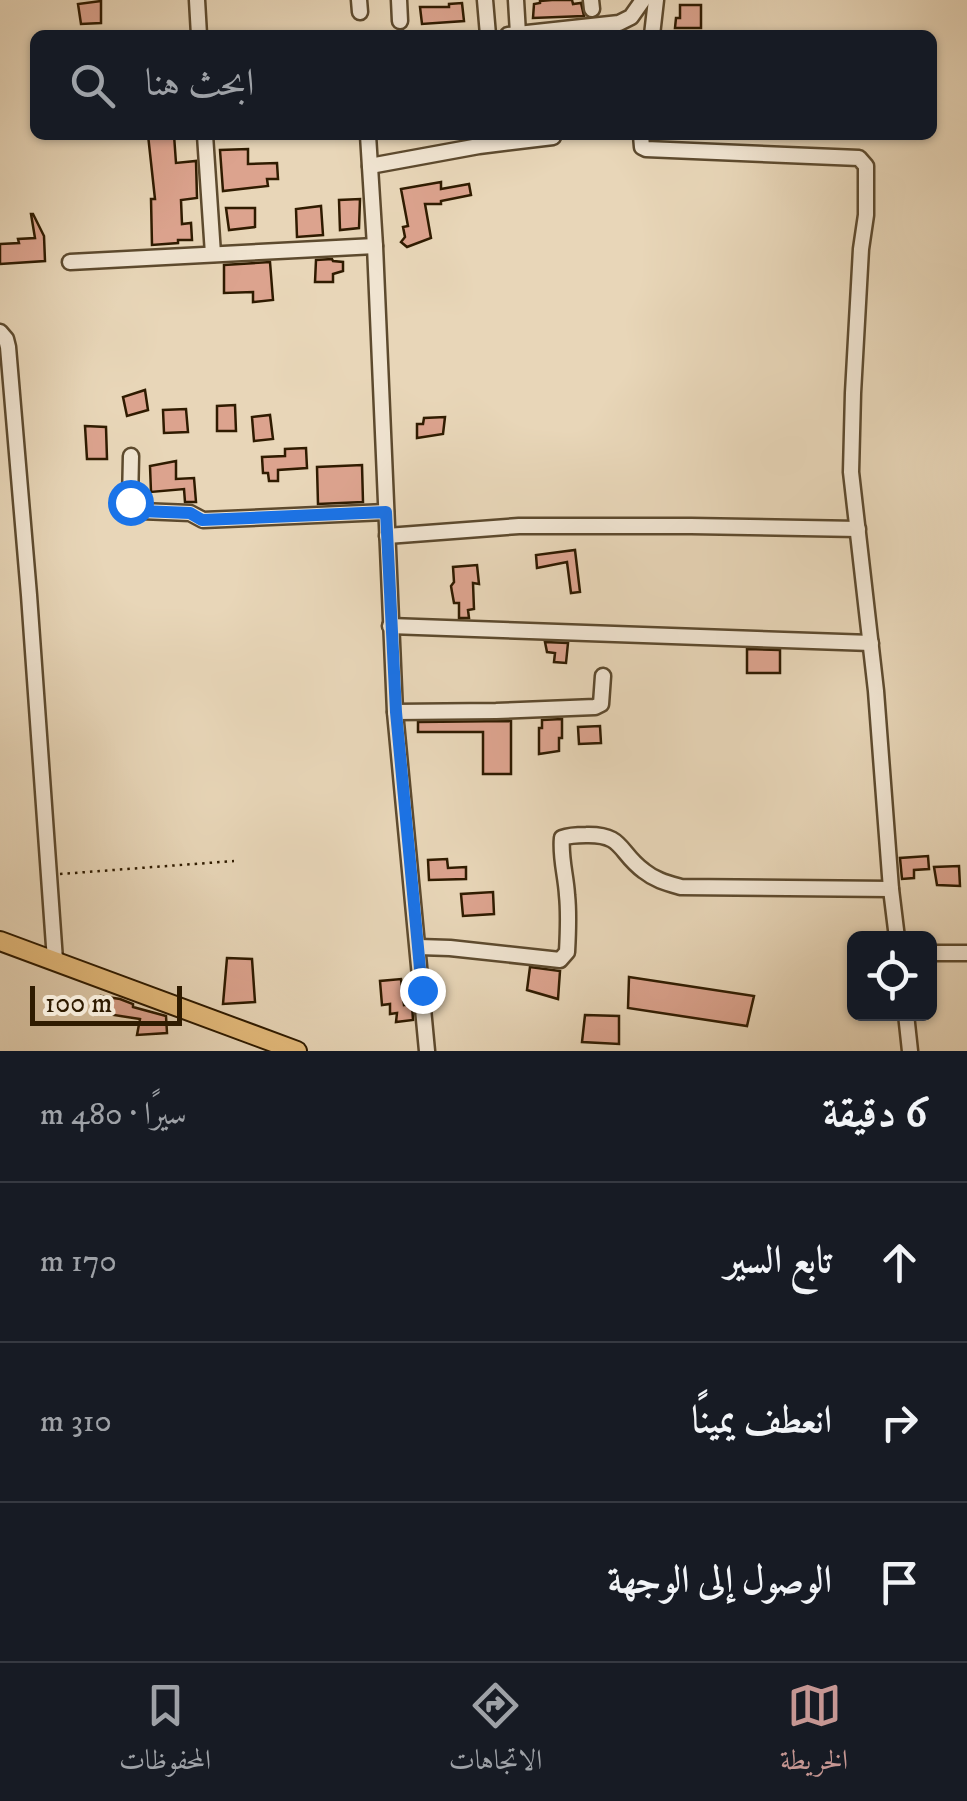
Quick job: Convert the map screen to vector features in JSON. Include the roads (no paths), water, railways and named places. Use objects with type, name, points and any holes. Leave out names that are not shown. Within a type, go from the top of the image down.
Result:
[{"type":"main road","points":[[0,941],[298,1051]]},
{"type":"street","points":[[197,0],[199,30]]},
{"type":"street","points":[[399,0],[400,21]]},
{"type":"street","points":[[485,0],[488,30]]},
{"type":"street","points":[[516,0],[518,30]]},
{"type":"street","points":[[555,30],[619,23],[630,18],[643,0]]},
{"type":"street","points":[[653,30],[656,0]]},
{"type":"street","points":[[206,140],[213,254]]},
{"type":"street","points":[[368,140],[390,626],[427,1051]]},
{"type":"street","points":[[370,166],[528,140]]},
{"type":"street","points":[[641,140],[646,149],[864,161],[866,215],[861,248],[852,472],[896,931]]},
{"type":"street","points":[[70,262],[376,246]]},
{"type":"street","points":[[0,332],[8,347],[30,595],[55,960]]},
{"type":"street","points":[[131,456],[130,502],[136,510],[190,513],[202,520],[386,512]]},
{"type":"street","points":[[386,536],[519,526],[858,530]]},
{"type":"street","points":[[390,626],[871,643]]},
{"type":"street","points":[[396,712],[595,707],[601,704],[603,676]]},
{"type":"street","points":[[418,947],[560,960],[567,952],[568,941],[568,900],[561,848],[562,838],[571,835],[610,837],[642,870],[658,880],[681,886],[891,889]]},
{"type":"street","points":[[937,953],[967,952]]},
{"type":"street","points":[[907,1021],[910,1051]]}]
